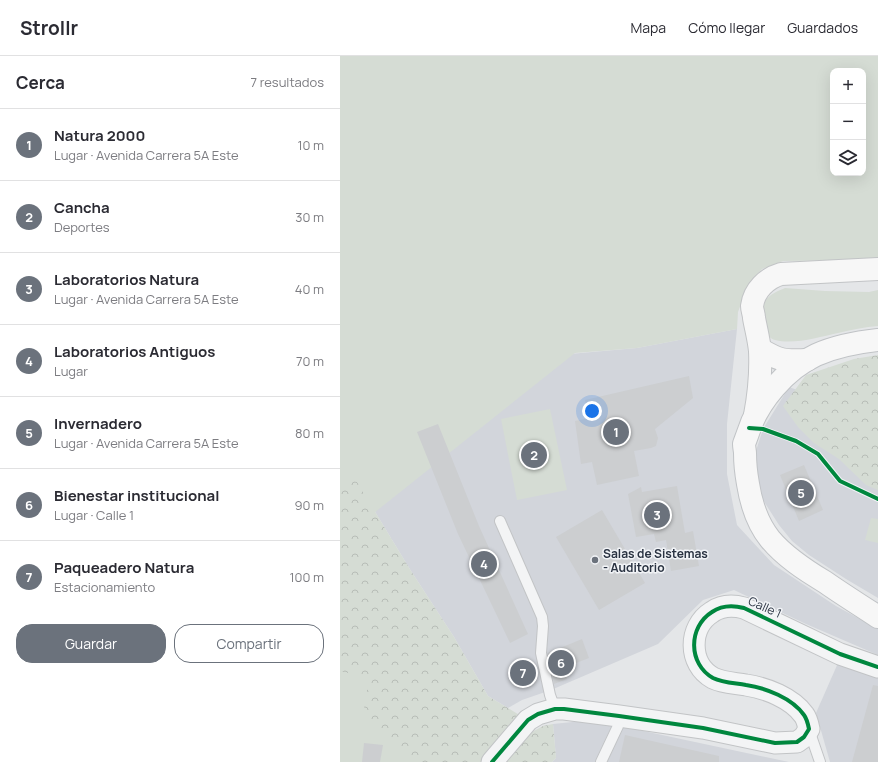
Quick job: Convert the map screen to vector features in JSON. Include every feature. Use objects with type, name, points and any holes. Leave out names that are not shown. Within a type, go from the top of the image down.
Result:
[{"type":"main road","points":[[878,269],[781,274],[774,276],[760,287],[752,306],[760,349],[760,380],[752,422],[744,444],[745,472],[749,490],[762,527],[770,539],[796,564],[878,617]]},
{"type":"main road","points":[[752,422],[770,392],[781,380],[807,360],[833,350],[878,340]]},
{"type":"main road","points":[[760,349],[779,359],[794,361],[807,360]]},
{"type":"street","name":"Calle 1","points":[[809,729],[805,716],[798,708],[785,698],[769,690],[713,678],[703,669],[696,658],[694,638],[698,626],[707,616],[724,607],[737,606],[744,608],[840,654],[878,667]]},
{"type":"street","points":[[492,762],[528,720],[538,714],[555,709],[619,716],[702,728],[775,743],[797,742],[804,737],[809,729]]},
{"type":"lane","points":[[500,521],[542,617],[543,626],[541,653],[550,695],[555,709]]},
{"type":"lane","points":[[601,762],[618,726],[619,716]]},
{"type":"lane","points":[[809,729],[820,762]]},
{"type":"path","points":[[752,422],[763,430],[796,441],[818,454],[840,481],[878,499]]},
{"type":"shaded area","points":[[737,329],[727,424],[727,474],[737,525],[774,565],[836,606],[878,629],[878,655],[806,624],[734,590],[703,600],[658,644],[551,690],[522,700],[508,708],[488,696],[454,637],[411,571],[357,482],[340,365],[525,358],[637,348]]},
{"type":"shaded area","points":[[789,387],[850,409],[878,417],[878,598],[809,555],[792,541],[779,525],[763,500],[756,479],[753,460],[763,429]]},
{"type":"shaded area","points":[[838,663],[878,674],[878,762],[830,762],[816,713]]},
{"type":"shaded area","points":[[592,720],[789,762],[552,762],[556,758],[553,724]]},
{"type":"green space","points":[[340,56],[878,56],[878,258],[864,260],[783,261],[762,269],[748,285],[738,312],[737,329],[637,348],[575,353],[340,540]]},
{"type":"green space","points":[[785,288],[869,292],[878,290],[878,326],[790,342],[773,339],[766,334],[761,325],[764,302],[769,296]]},
{"type":"green space","points":[[878,355],[878,490],[866,485],[839,459],[814,443],[798,427],[783,406],[806,375],[854,359]]},
{"type":"green space","points":[[550,409],[567,490],[517,500],[501,419]]},
{"type":"green space","points":[[340,476],[357,482],[411,571],[454,637],[488,696],[521,716],[482,762],[411,762],[402,754],[394,742],[376,731],[366,714],[361,695],[373,685],[360,676],[340,671]]},
{"type":"green space","points":[[871,518],[878,519],[878,543],[865,540]]},
{"type":"green space","points":[[340,567],[497,762],[340,762]]},
{"type":"green space","points":[[553,724],[556,758],[552,762],[504,762],[530,733],[543,726]]},
{"type":"building","points":[[689,376],[693,398],[655,429],[658,438],[656,446],[634,451],[639,476],[597,485],[592,462],[581,464],[575,421],[589,418],[585,400]]},
{"type":"building","points":[[438,424],[479,526],[528,634],[510,643],[458,534],[417,432]]},
{"type":"building","points":[[804,465],[823,510],[799,521],[780,475]]},
{"type":"building","points":[[677,486],[685,533],[693,531],[699,566],[671,571],[666,540],[656,542],[654,534],[636,537],[628,494],[641,487],[642,492]]},
{"type":"building","name":"Salas de Sistemas - Auditorio","points":[[602,510],[645,583],[599,610],[556,537]]},
{"type":"building","points":[[582,639],[589,658],[563,668],[567,679],[554,684],[548,653]]},
{"type":"building","points":[[873,685],[878,686],[878,762],[852,762]]},
{"type":"building","points":[[625,735],[719,756],[719,762],[619,762]]},
{"type":"building","points":[[364,743],[383,745],[380,762],[362,762]]},
{"type":"cycle path","points":[[749,428],[763,429],[796,441],[818,454],[840,481],[878,499]]},
{"type":"cycle path","points":[[492,762],[528,720],[538,714],[555,709],[619,716],[703,728],[775,743],[797,742],[804,737],[809,729],[805,717],[793,704],[770,691],[717,680],[705,672],[699,664],[695,655],[695,636],[704,619],[712,612],[724,607],[736,606],[744,608],[840,654],[878,667]]},
{"type":"place","name":"Natura 2000","points":[[616,432]]},
{"type":"place","name":"Cancha","points":[[534,455]]},
{"type":"place","name":"Invernadero","points":[[801,493]]},
{"type":"place","name":"Laboratorios Natura","points":[[657,515]]},
{"type":"place","name":"Salas de Sistemas - Auditorio","points":[[595,560]]},
{"type":"place","name":"Laboratorios Antiguos","points":[[484,564]]},
{"type":"place","name":"Bienestar institucional","points":[[561,663]]},
{"type":"place","name":"Paqueadero Natura","points":[[523,673]]}]
